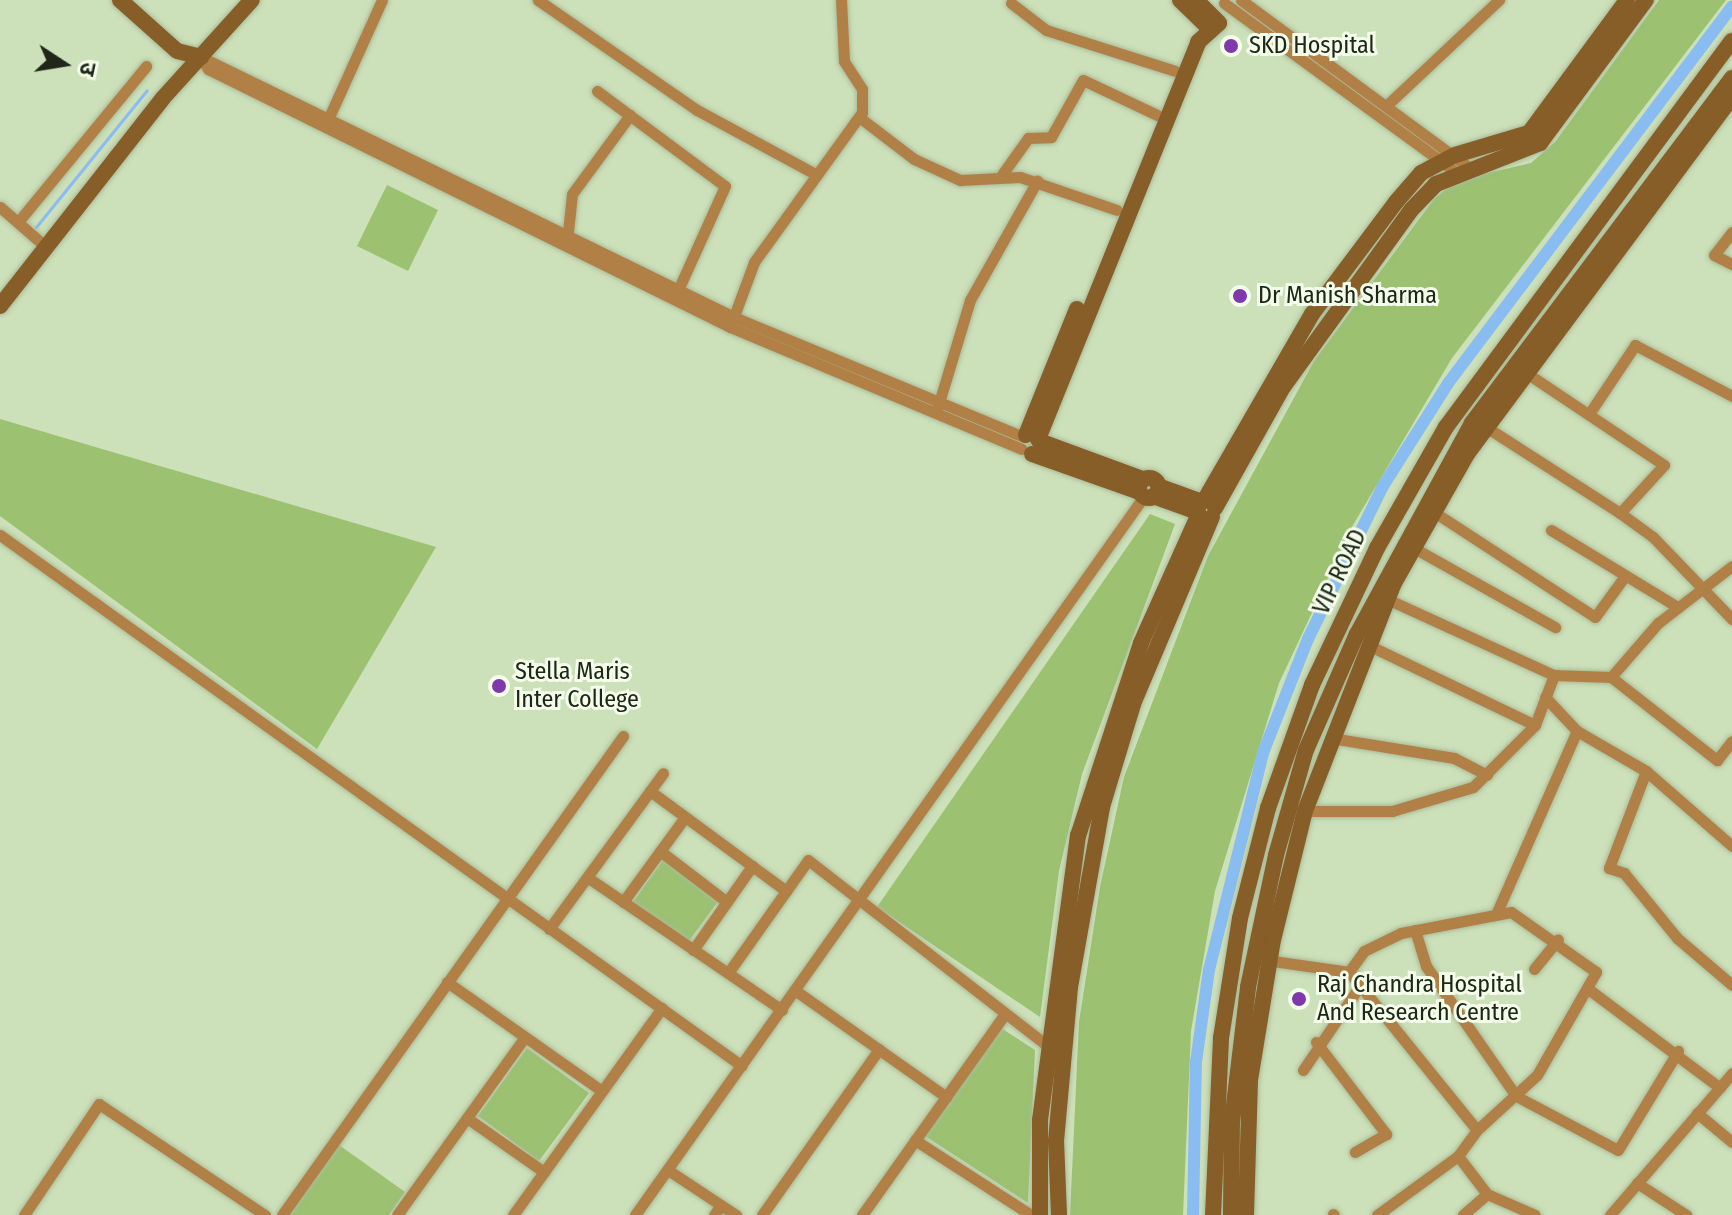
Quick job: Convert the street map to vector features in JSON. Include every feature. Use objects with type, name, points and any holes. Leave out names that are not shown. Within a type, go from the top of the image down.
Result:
[{"type":"street","points":[[120,0],[177,51],[201,57],[330,115],[679,288],[732,322],[1148,490],[1205,509]]},
{"type":"street","points":[[134,0],[201,57],[208,69],[732,322],[1030,442]]},
{"type":"street","points":[[0,306],[201,57],[252,0]]},
{"type":"street","points":[[330,115],[382,0]]},
{"type":"street","points":[[538,0],[697,110],[817,175]]},
{"type":"street","points":[[732,322],[754,262],[859,117],[862,89],[844,61],[841,0]]},
{"type":"street","points":[[1180,0],[1225,10],[1448,159]]},
{"type":"street","points":[[1196,0],[1225,10],[1344,75],[1387,105],[1463,171]]},
{"type":"street","points":[[1387,105],[1499,0]]},
{"type":"street","points":[[1040,1215],[1048,1046],[1078,836],[1102,748],[1205,509],[1312,314],[1396,202],[1448,159],[1529,133],[1627,0]]},
{"type":"street","points":[[1059,1215],[1056,1141],[1070,987],[1102,807],[1133,704],[1205,509],[1332,312],[1411,210],[1463,171],[1540,143],[1646,0]]},
{"type":"street","points":[[1011,3],[1046,30],[1175,71]]},
{"type":"street","points":[[1030,442],[1117,210],[1175,71],[1225,10]]},
{"type":"street","points":[[1030,442],[1198,42],[1225,10]]},
{"type":"street","name":"VIP ROAD","points":[[1213,1215],[1221,1038],[1240,918],[1268,808],[1312,685],[1377,548],[1446,427],[1732,41]]},
{"type":"street","points":[[18,222],[146,66]]},
{"type":"street","points":[[1337,85],[1344,75]]},
{"type":"street","name":"VIP ROAD","points":[[1231,1215],[1232,1122],[1251,972],[1306,750],[1350,648],[1472,423],[1732,78]]},
{"type":"street","points":[[1001,176],[1028,138],[1051,137],[1083,80],[1157,115]]},
{"type":"street","points":[[597,91],[725,186],[679,288]]},
{"type":"street","points":[[1246,1215],[1250,1080],[1305,811],[1387,599],[1434,512],[1486,427],[1525,372],[1729,110]]},
{"type":"street","points":[[568,232],[572,194],[630,115]]},
{"type":"street","points":[[859,117],[914,159],[960,180],[1001,176],[1037,181],[1117,210]]},
{"type":"street","points":[[938,406],[970,300],[1037,181]]},
{"type":"street","points":[[0,207],[46,247]]},
{"type":"street","points":[[1732,232],[1714,255],[1732,264]]},
{"type":"street","points":[[1589,414],[1635,345],[1732,396]]},
{"type":"street","points":[[1525,372],[1664,465],[1620,513]]},
{"type":"street","points":[[1486,427],[1620,513],[1732,619]]},
{"type":"street","points":[[635,1215],[1148,490]]},
{"type":"street","points":[[1434,512],[1595,617],[1625,576]]},
{"type":"street","points":[[1551,530],[1676,606]]},
{"type":"street","points":[[0,535],[742,1066]]},
{"type":"street","points":[[1414,548],[1555,627]]},
{"type":"street","points":[[1611,677],[1676,606],[1699,586],[1732,566]]},
{"type":"street","points":[[1387,599],[1554,675],[1611,677],[1717,760],[1732,741]]},
{"type":"street","points":[[1368,645],[1535,725]]},
{"type":"street","points":[[1305,811],[1392,811],[1434,802],[1487,775],[1535,725],[1554,675]]},
{"type":"street","points":[[1545,697],[1577,731],[1646,771],[1732,846]]},
{"type":"street","points":[[1497,912],[1577,731]]},
{"type":"street","points":[[282,1215],[623,736]]},
{"type":"street","points":[[1331,738],[1454,758],[1487,775]]},
{"type":"street","points":[[1646,771],[1609,868],[1624,873],[1677,938],[1732,985]]},
{"type":"street","points":[[549,929],[663,773]]},
{"type":"street","points":[[650,791],[786,891]]},
{"type":"street","points":[[623,902],[685,817]]},
{"type":"street","points":[[660,851],[727,902]]},
{"type":"street","points":[[728,973],[808,860],[1004,1015],[1048,1046]]},
{"type":"street","points":[[693,950],[752,866]]},
{"type":"street","points":[[587,877],[782,1010]]},
{"type":"street","points":[[1349,972],[1364,951],[1415,930],[1497,912],[1523,916],[1558,939],[1596,972],[1537,1075],[1477,1130],[1458,1156],[1377,1215]]},
{"type":"street","points":[[1415,930],[1426,966],[1516,1096],[1618,1150],[1678,1051]]},
{"type":"street","points":[[1534,969],[1558,939]]},
{"type":"street","points":[[1273,961],[1349,972],[1477,1130]]},
{"type":"street","points":[[447,982],[602,1091]]},
{"type":"street","points":[[1303,1070],[1316,1042],[1361,984]]},
{"type":"street","points":[[1587,988],[1678,1051],[1720,1088]]},
{"type":"street","points":[[796,991],[946,1097]]},
{"type":"street","points":[[513,1215],[662,1008]]},
{"type":"street","points":[[881,1215],[865,1211],[1004,1015]]},
{"type":"street","points":[[397,1215],[525,1037]]},
{"type":"street","points":[[1316,1042],[1386,1134],[1355,1152]]},
{"type":"street","points":[[762,1215],[879,1049]]},
{"type":"street","points":[[1610,1215],[1732,1073]]},
{"type":"street","points":[[24,1215],[99,1104],[265,1215]]},
{"type":"street","points":[[1697,1113],[1732,1142]]},
{"type":"street","points":[[467,1118],[544,1172]]},
{"type":"street","points":[[915,1140],[1031,1215]]},
{"type":"street","points":[[1458,1156],[1487,1194],[1535,1215]]},
{"type":"street","points":[[668,1170],[717,1210],[736,1215]]},
{"type":"street","points":[[1637,1183],[1686,1215]]},
{"type":"street","points":[[1463,1215],[1487,1194]]},
{"type":"green space","points":[[1659,0],[1726,0],[1452,358],[1353,525],[1279,683],[1215,891],[1191,1031],[1183,1215],[1070,1215],[1079,1022],[1100,887],[1124,777],[1208,556],[1314,361],[1434,199],[1457,180],[1531,163],[1555,142]]},
{"type":"green space","points":[[387,185],[438,210],[408,271],[357,246]]},
{"type":"green space","points":[[0,419],[436,547],[317,749],[0,516]]},
{"type":"green space","points":[[1150,514],[1175,524],[1082,774],[1059,871],[1040,1017],[877,907]]},
{"type":"green space","points":[[663,860],[719,900],[689,941],[633,902]]},
{"type":"green space","points":[[1001,1028],[1035,1050],[1028,1203],[925,1136]]},
{"type":"green space","points":[[527,1048],[589,1093],[539,1161],[478,1116]]},
{"type":"green space","points":[[339,1145],[405,1192],[389,1215],[290,1215]]},
{"type":"waterway","points":[[1193,1215],[1196,1062],[1209,970],[1263,753],[1308,639],[1383,486],[1449,382],[1732,7]]},
{"type":"waterway","points":[[36,227],[147,90]]},
{"type":"place","name":"SKD Hospital","points":[[1231,46]]},
{"type":"place","name":"Dr Manish Sharma","points":[[1240,296]]},
{"type":"place","name":"Stella Maris Inter College","points":[[499,686]]},
{"type":"place","name":"Raj Chandra Hospital And Research Centre","points":[[1299,999]]}]
